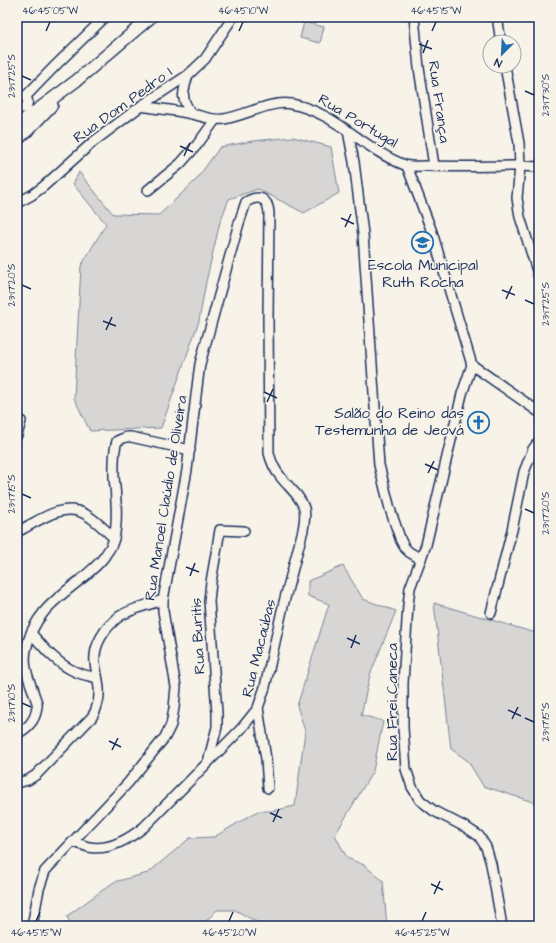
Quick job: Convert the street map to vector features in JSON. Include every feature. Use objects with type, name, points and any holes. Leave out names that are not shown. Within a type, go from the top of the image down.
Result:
[{"type":"main road","points":[[22,125],[151,17]]},
{"type":"main road","points":[[17,140],[22,125],[23,105],[76,81]]},
{"type":"street","points":[[23,105],[61,60],[105,17]]},
{"type":"street","name":"Rua Dom Pedro I","points":[[17,203],[32,195],[44,186],[93,142],[141,106],[188,75],[205,59],[233,17]]},
{"type":"street","name":"Rua França","points":[[414,17],[419,68],[434,166]]},
{"type":"street","points":[[499,17],[498,23],[500,34]]},
{"type":"street","points":[[506,74],[519,143],[520,166],[517,198],[520,217],[539,277]]},
{"type":"street","points":[[188,75],[183,100],[191,113]]},
{"type":"street","name":"Rua Portugal","points":[[141,106],[191,113],[215,120],[237,116],[282,103],[290,103],[305,106],[319,112],[380,152],[407,166],[539,167]]},
{"type":"street","points":[[148,190],[180,164],[197,145],[215,120]]},
{"type":"street","points":[[348,131],[354,162],[363,234],[379,465],[390,509],[401,541],[409,552],[421,559]]},
{"type":"street","points":[[407,166],[432,232],[472,365],[539,412]]},
{"type":"street","name":"Rua Manoel Claúdio de Oliveira","points":[[32,926],[39,889],[45,871],[128,783],[165,737],[171,725],[176,687],[163,611],[163,600],[187,470],[200,364],[235,236],[246,202],[251,199],[258,198],[266,202],[269,213],[268,438],[269,453],[272,463]]},
{"type":"street","name":"Rua Frei Caneca","points":[[472,365],[462,394],[421,559],[410,588],[403,683],[403,728],[406,769],[412,787],[420,800],[434,811],[479,836],[486,848],[491,864],[502,926]]},
{"type":"street","points":[[17,434],[21,421]]},
{"type":"street","points":[[17,734],[26,729],[34,718],[37,704],[26,672],[24,660],[31,633],[39,618],[48,606],[95,568],[106,554],[114,538],[116,523],[114,467],[115,445],[117,441],[126,437],[131,437],[190,450]]},
{"type":"street","points":[[491,613],[512,530],[524,472],[532,449],[539,441]]},
{"type":"street","name":"Rua Macaúbas","points":[[74,842],[87,847],[100,848],[117,843],[132,836],[144,827],[208,763],[241,729],[258,708],[265,687],[305,519],[301,501],[279,476],[272,463]]},
{"type":"street","points":[[17,532],[53,513],[62,510],[72,510],[84,513],[97,522],[114,538]]},
{"type":"street","name":"Rua Buritis","points":[[208,763],[217,727],[209,613],[211,582],[220,530],[244,531]]},
{"type":"street","points":[[17,783],[28,780],[36,775],[92,717],[97,706],[99,693],[95,661],[97,644],[105,631],[120,616],[139,607],[163,600]]},
{"type":"street","points":[[31,633],[50,654],[62,664],[76,672],[97,678]]},
{"type":"street","points":[[258,708],[266,759],[268,788]]},
{"type":"shaded area","points":[[304,22],[324,27],[320,43],[300,38]]},
{"type":"shaded area","points":[[293,137],[331,147],[339,193],[304,213],[258,189],[229,199],[220,222],[206,282],[199,321],[161,428],[90,431],[74,398],[81,266],[106,224],[73,184],[79,172],[113,214],[159,215],[196,180],[220,147],[253,141]]},
{"type":"shaded area","points":[[343,566],[363,599],[396,611],[370,675],[361,715],[383,721],[373,771],[335,835],[347,858],[364,865],[383,881],[387,926],[264,926],[235,910],[217,910],[201,926],[71,926],[67,916],[114,882],[148,873],[190,838],[214,837],[258,811],[272,811],[295,806],[305,731],[297,706],[329,604],[308,596],[308,581]]},
{"type":"shaded area","points":[[434,603],[539,634],[539,804],[483,786],[468,761],[451,749]]},
{"type":"place","name":"Escola Municipal Ruth Rocha","points":[[423,242]]},
{"type":"place","name":"Salão do Reino das Testemunha de Jeová","points":[[479,422]]}]
